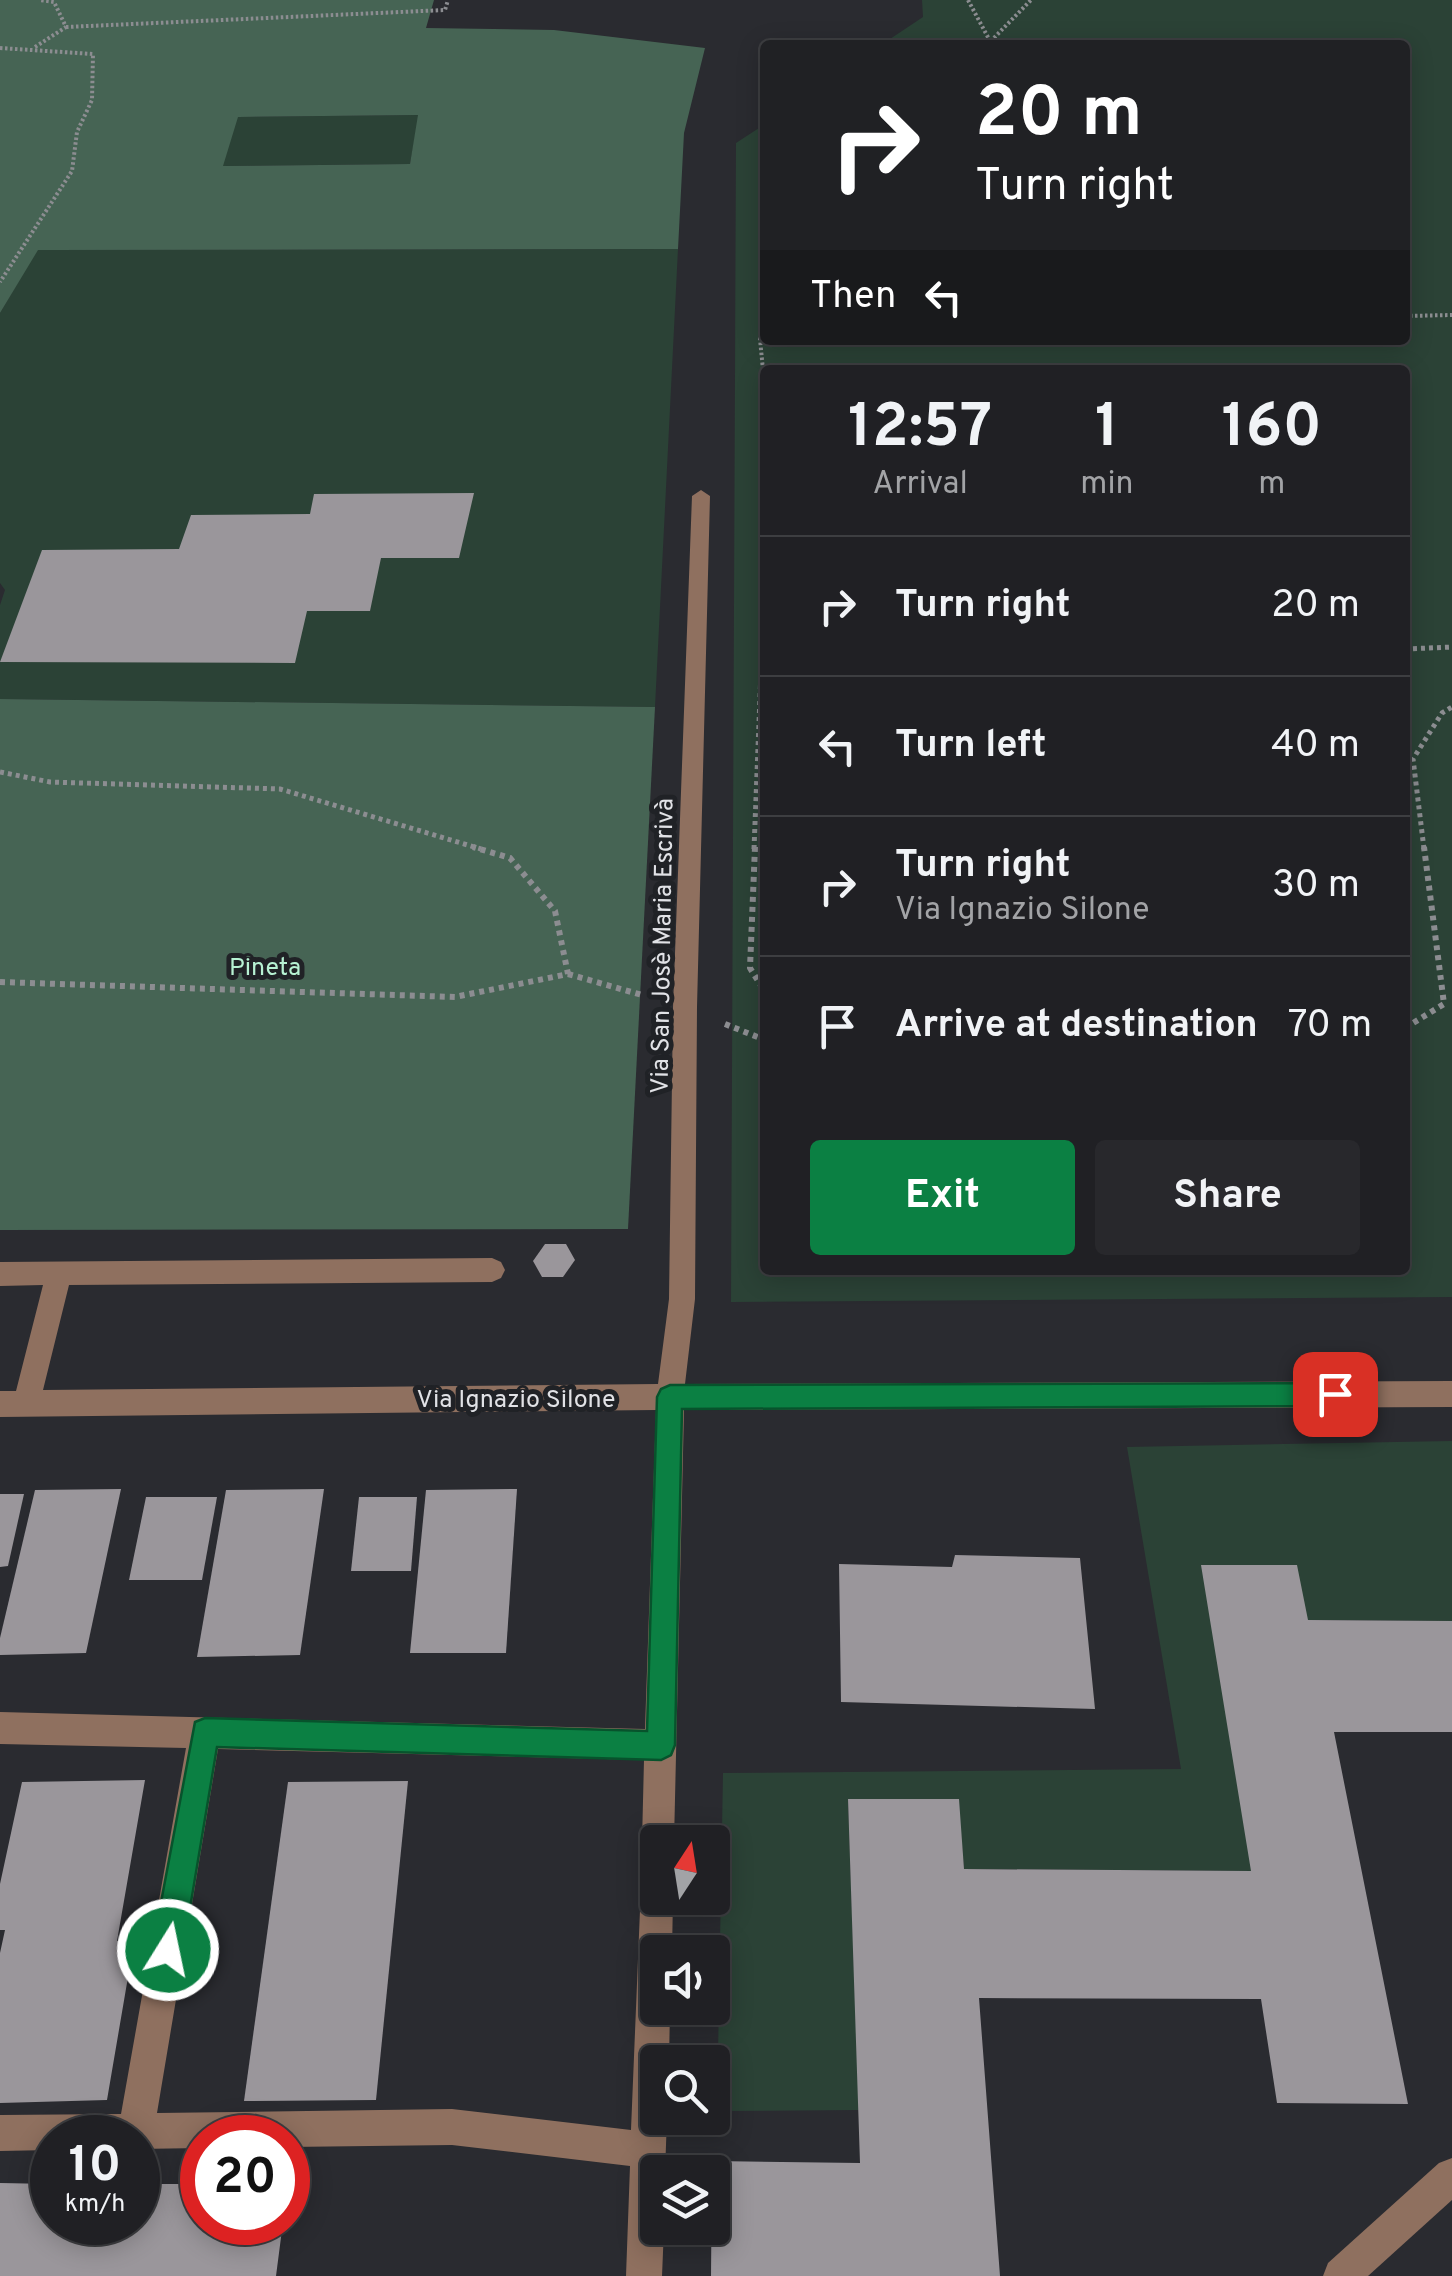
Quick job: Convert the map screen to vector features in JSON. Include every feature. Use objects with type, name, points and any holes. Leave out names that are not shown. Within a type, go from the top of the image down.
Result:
[{"type":"street","name":"Via San Josè Maria Escrivà","points":[[659,1825],[670,1397],[682,1299],[686,1007],[702,496]]},
{"type":"street","points":[[0,1274],[492,1270]]},
{"type":"street","points":[[13,1404],[59,1274]]},
{"type":"street","name":"Via Ignazio Silone","points":[[13,1404],[1452,1394]]},
{"type":"street","points":[[0,1728],[661,1745]]},
{"type":"street","points":[[139,2115],[205,1732]]},
{"type":"street","points":[[644,2276],[656,1915]]},
{"type":"street","points":[[160,2131],[452,2127],[648,2150]]},
{"type":"street","points":[[0,2132],[30,2132]]},
{"type":"street","points":[[1341,2276],[1452,2176]]},
{"type":"path","points":[[40,0],[54,2],[66,27]]},
{"type":"path","points":[[34,48],[66,27],[445,10],[448,0]]},
{"type":"path","points":[[968,0],[987,40]]},
{"type":"path","points":[[991,40],[1031,0]]},
{"type":"path","points":[[0,48],[93,54],[92,100],[77,132],[72,171],[0,282]]},
{"type":"path","points":[[1410,316],[1452,314]]},
{"type":"path","points":[[1410,649],[1452,647]]},
{"type":"path","points":[[1410,1025],[1444,1004],[1413,759],[1442,713],[1452,707]]},
{"type":"path","points":[[760,744],[750,968],[760,984]]},
{"type":"path","points":[[0,772],[50,782],[280,789],[510,858],[555,912],[568,974],[456,997],[0,982]]},
{"type":"green space","points":[[0,0],[434,0],[426,28],[554,30],[705,48],[684,133],[678,249],[38,250],[0,313]],"holes":[[[418,115],[410,164],[223,166],[238,117]]]},
{"type":"green space","points":[[922,0],[1452,0],[1452,1297],[731,1302],[736,143],[760,127],[760,345],[1410,345],[1410,40],[888,40],[923,17]]},
{"type":"green space","points":[[419,115],[410,164],[222,166],[237,117]]},
{"type":"green space","points":[[678,249],[655,707],[0,699],[0,605],[5,590],[0,583],[0,313],[37,250]]},
{"type":"green space","name":"Pineta","points":[[0,699],[655,707],[628,1229],[0,1230]]},
{"type":"green space","points":[[1452,1441],[1452,1621],[1308,1620],[1251,1871],[964,1869],[958,1799],[848,1799],[859,2110],[730,2111],[730,2045],[718,2045],[719,2025],[730,2025],[730,1935],[720,1935],[720,1915],[730,1915],[730,1825],[722,1825],[723,1773],[1181,1769],[1127,1447]]},
{"type":"building","points":[[474,493],[459,558],[381,558],[370,611],[307,611],[295,663],[0,662],[42,550],[179,549],[191,515],[310,514],[314,494]]},
{"type":"building","points":[[545,1244],[566,1244],[575,1260],[563,1277],[542,1277],[533,1261]]},
{"type":"building","points":[[121,1489],[86,1653],[0,1655],[0,1638],[35,1490]]},
{"type":"building","points":[[324,1489],[300,1655],[197,1657],[226,1490]]},
{"type":"building","points":[[517,1489],[506,1653],[410,1653],[426,1490]]},
{"type":"building","points":[[0,1494],[24,1494],[8,1566],[0,1567]]},
{"type":"building","points":[[146,1497],[217,1497],[202,1580],[129,1580]]},
{"type":"building","points":[[359,1497],[417,1497],[411,1571],[351,1571]]},
{"type":"building","points":[[955,1555],[1080,1558],[1095,1709],[841,1702],[839,1564],[952,1567]]},
{"type":"building","points":[[1201,1565],[1297,1565],[1308,1620],[1452,1621],[1452,1732],[1334,1732],[1408,2104],[1277,2103],[1261,1999],[979,1998],[1000,2276],[711,2276],[711,2245],[730,2245],[730,2161],[860,2163],[848,1799],[959,1799],[964,1869],[1251,1871]]},
{"type":"building","points":[[145,1780],[117,1941],[134,1942],[107,2100],[0,2103],[0,1953],[5,1930],[0,1930],[0,1884],[22,1782]]},
{"type":"building","points":[[408,1781],[376,2100],[244,2101],[288,1782]]},
{"type":"building","points":[[0,2183],[30,2184],[30,2245],[160,2245],[160,2184],[180,2184],[180,2245],[280,2245],[276,2276],[0,2276]]},
{"type":"route","points":[[168,1950],[205,1732],[661,1745],[670,1397],[1335,1394]]}]
